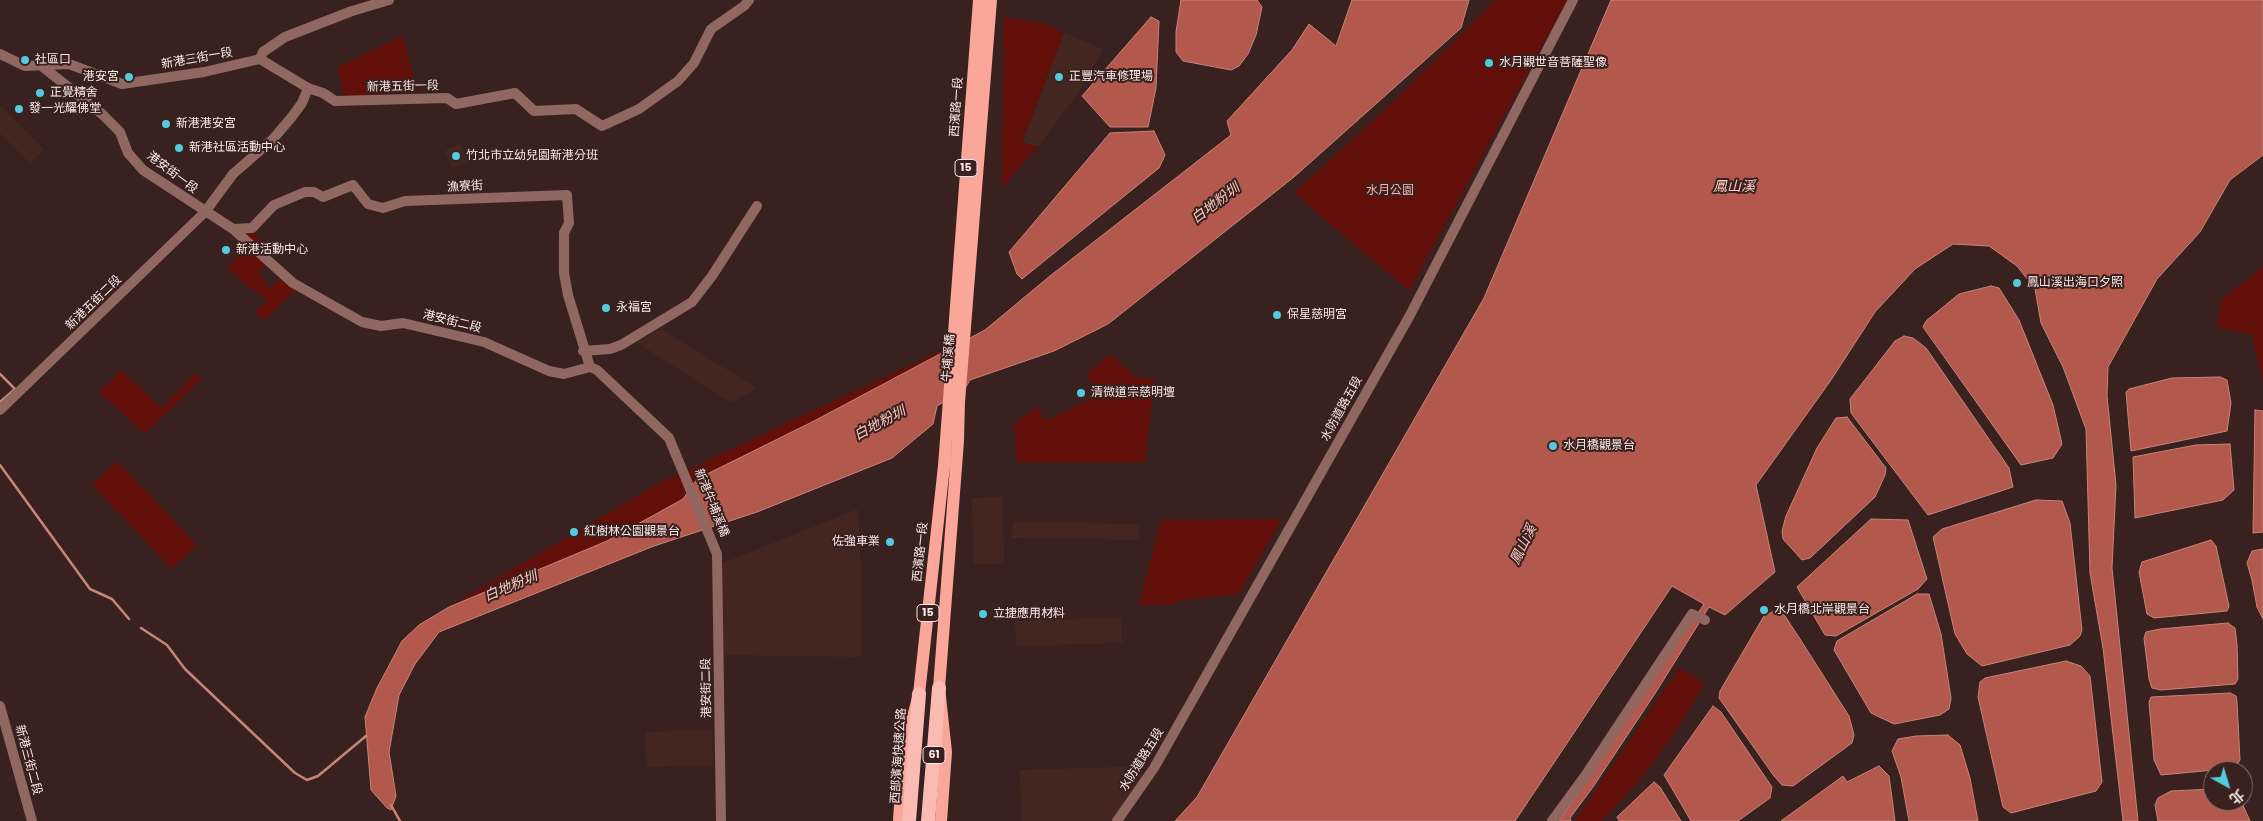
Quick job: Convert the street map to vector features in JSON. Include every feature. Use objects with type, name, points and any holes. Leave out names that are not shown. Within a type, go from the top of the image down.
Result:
[{"type":"highway","name":"61","points":[[928,821],[939,688]]},
{"type":"highway","name":"西部濱海快速公路","points":[[909,821],[919,694]]},
{"type":"main road","name":"西濱路一段","points":[[952,336],[979,0]]},
{"type":"main road","name":"西濱路一段","points":[[967,316],[991,0]]},
{"type":"main road","name":"牛埔溪橋","points":[[954,402],[967,316]]},
{"type":"main road","name":"牛埔溪橋","points":[[952,336],[954,402]]},
{"type":"main road","name":"西濱路一段","points":[[899,821],[903,756],[919,694],[944,466],[954,402]]},
{"type":"main road","name":"15","points":[[941,821],[946,752],[939,688],[958,442],[954,402]]},
{"type":"street","points":[[205,212],[234,174],[273,139],[291,118],[302,103],[308,88],[260,59],[263,52],[285,37],[352,10],[389,0]]},
{"type":"street","name":"新港五街一段","points":[[308,88],[323,93],[335,101],[447,98],[456,104],[514,93],[534,112],[576,109],[602,126],[640,109],[678,81],[694,63],[711,29],[744,6],[749,0]]},
{"type":"street","name":"水防道路五段","points":[[1117,821],[1154,768],[1409,317],[1573,0]]},
{"type":"street","name":"新港三街一段","points":[[0,54],[26,66],[43,67],[69,64],[122,84],[204,72],[260,59]]},
{"type":"street","name":"港安街一段","points":[[43,67],[102,114],[120,132],[128,153],[143,170],[205,212]]},
{"type":"street","name":"漁寮街","points":[[233,229],[252,228],[274,205],[305,192],[314,192],[323,197],[353,185],[368,204],[383,208],[405,201],[567,196],[570,223],[564,233],[564,272],[583,351],[590,367]]},
{"type":"street","points":[[583,351],[610,349],[621,345],[692,302],[712,276],[758,206]]},
{"type":"street","name":"港安街二段","points":[[205,212],[233,229],[293,283],[362,322],[381,326],[403,323],[484,342],[549,371],[564,374],[590,367]]},
{"type":"street","name":"新港五街二段","points":[[0,410],[205,212]]},
{"type":"street","name":"新港牛埔溪橋","points":[[590,367],[597,370],[669,438],[681,462],[717,554]]},
{"type":"street","name":"港安街二段","points":[[717,554],[721,821]]},
{"type":"street","points":[[1552,821],[1585,776],[1692,614],[1705,620]]},
{"type":"street","name":"新港三街二段","points":[[0,706],[32,821]]},
{"type":"shaded area","points":[[1064,33],[1103,49],[1079,92],[1038,147],[1022,143]]},
{"type":"shaded area","points":[[0,105],[44,149],[30,163],[0,133]]},
{"type":"shaded area","name":"竹北市立幼兒園新港分班","points":[[460,144],[468,161],[453,168],[445,151]]},
{"type":"shaded area","points":[[661,329],[757,388],[731,403],[636,342]]},
{"type":"shaded area","points":[[1003,497],[1004,564],[973,564],[972,498]]},
{"type":"shaded area","points":[[858,509],[862,589],[861,657],[721,655],[723,563]]},
{"type":"shaded area","points":[[1013,522],[1139,524],[1139,540],[1012,538]]},
{"type":"shaded area","points":[[1121,618],[1122,643],[1016,646],[1015,621]]},
{"type":"shaded area","points":[[712,730],[713,765],[646,767],[645,732]]},
{"type":"shaded area","points":[[1145,766],[1131,798],[1113,821],[1021,821],[1020,770]]},
{"type":"green space","name":"水月公園","points":[[1496,0],[1567,0],[1409,291],[1294,193],[1379,115]]},
{"type":"green space","points":[[1004,17],[1042,23],[1064,33],[1022,142],[1038,147],[1002,188]]},
{"type":"green space","points":[[1309,24],[1336,46],[893,426],[449,607],[661,482],[985,330],[1050,276],[1231,135],[1227,121],[1292,50]]},
{"type":"green space","points":[[402,36],[418,91],[344,96],[338,67]]},
{"type":"green space","points":[[242,224],[274,251],[259,273],[270,289],[280,279],[295,290],[265,320],[255,313],[267,300],[227,268],[250,245],[234,229]]},
{"type":"green space","points":[[2263,267],[2263,380],[2251,334],[2217,328],[2221,300]]},
{"type":"green space","points":[[1111,354],[1135,377],[1155,379],[1145,462],[1017,462],[1014,424],[1037,407],[1046,421],[1098,395],[1086,374]]},
{"type":"green space","points":[[121,370],[162,408],[196,373],[202,378],[145,434],[99,392]]},
{"type":"green space","points":[[117,461],[197,545],[172,569],[92,485]]},
{"type":"green space","points":[[1282,519],[1239,594],[1181,600],[1169,605],[1139,605],[1161,520]]},
{"type":"green space","points":[[1679,668],[1702,681],[1703,686],[1674,734],[1637,783],[1606,817],[1601,821],[1576,821],[1576,819]]},
{"type":"water","points":[[1181,0],[1257,0],[1262,7],[1256,35],[1248,54],[1239,66],[1231,70],[1183,61],[1176,52],[1176,32]]},
{"type":"water","points":[[1352,0],[1469,0],[1461,28],[1294,177],[1108,324],[1054,351],[970,380],[964,390],[937,406],[933,424],[892,458],[757,512],[654,546],[439,632],[415,664],[399,695],[389,752],[396,796],[391,810],[371,790],[365,717],[377,688],[402,641],[419,625],[449,607],[607,541],[683,499],[697,479],[814,421],[985,330],[1050,276],[1231,135],[1227,121],[1292,50],[1309,24],[1336,46]]},
{"type":"water","name":"鳳山溪","points":[[1611,0],[2263,0],[2263,155],[2230,180],[2200,232],[2157,279],[2108,367],[2107,396],[2116,485],[2112,568],[2138,821],[2123,821],[2103,648],[2090,573],[2086,429],[2063,367],[2041,323],[2035,289],[2017,266],[1989,246],[1953,244],[1915,269],[1875,312],[1831,380],[1756,485],[1775,572],[1725,615],[1709,607],[1656,692],[1593,787],[1570,818],[1571,821],[1559,821],[1704,604],[1672,586],[1515,821],[1175,821],[1197,797],[1484,298]]},
{"type":"water","points":[[1151,17],[1159,21],[1156,88],[1148,127],[1110,127],[1082,96]]},
{"type":"water","points":[[1154,131],[1165,155],[1159,168],[1022,279],[1017,274],[1009,252],[1110,133]]},
{"type":"water","points":[[1991,286],[1999,288],[2019,320],[2053,405],[2062,444],[2053,458],[2021,465],[1923,327],[1926,321],[1959,294]]},
{"type":"water","points":[[1904,336],[1913,338],[1926,348],[2009,468],[2013,487],[1928,515],[1851,413],[1850,399],[1895,341]]},
{"type":"water","points":[[2220,377],[2227,380],[2231,403],[2227,431],[2131,451],[2126,392],[2129,389],[2172,378]]},
{"type":"water","points":[[2255,410],[2263,411],[2263,532],[2253,533]]},
{"type":"water","points":[[1847,417],[1886,468],[1885,475],[1875,497],[1810,558],[1802,560],[1783,539],[1782,531],[1786,516],[1817,448],[1836,418]]},
{"type":"water","points":[[2230,444],[2234,490],[2223,500],[2135,518],[2133,457],[2196,445]]},
{"type":"water","points":[[2036,500],[2062,501],[2070,523],[2082,630],[2080,636],[2070,645],[1982,666],[1967,654],[1955,634],[1933,537],[1942,529]]},
{"type":"water","points":[[1871,519],[1908,520],[1927,579],[1918,589],[1836,636],[1825,635],[1797,587]]},
{"type":"water","points":[[2211,540],[2216,546],[2229,606],[2227,611],[2154,618],[2147,614],[2139,572],[2142,562]]},
{"type":"water","points":[[2263,549],[2263,619],[2257,607],[2247,563],[2252,551]]},
{"type":"water","points":[[1917,594],[1929,594],[1941,634],[1951,698],[1949,709],[1940,715],[1894,724],[1871,713],[1834,650],[1837,641]]},
{"type":"water","points":[[1776,610],[1785,616],[1849,716],[1854,735],[1852,743],[1793,786],[1782,785],[1774,776],[1719,698],[1720,691],[1764,616]]},
{"type":"water","points":[[2228,623],[2235,628],[2237,644],[2238,679],[2235,684],[2161,690],[2152,688],[2149,679],[2144,638],[2146,632]]},
{"type":"water","points":[[2066,661],[2081,666],[2090,676],[2102,782],[2096,791],[2011,813],[2003,807],[1978,697],[1980,682],[1985,678]]},
{"type":"water","points":[[2230,693],[2236,696],[2239,761],[2203,761],[2203,771],[2161,775],[2154,760],[2149,702],[2151,697]]},
{"type":"water","points":[[1713,706],[1721,712],[1772,787],[1770,798],[1738,821],[1691,821],[1664,775]]},
{"type":"water","points":[[1948,735],[1960,745],[1970,778],[1978,821],[1909,821],[1901,777],[1892,751],[1898,739],[1916,736]]},
{"type":"water","points":[[1879,766],[1889,776],[1895,821],[1781,821],[1843,776],[1847,782]]},
{"type":"water","points":[[1654,782],[1660,787],[1681,821],[1619,821],[1617,817]]},
{"type":"water","points":[[2203,789],[2203,811],[2246,811],[2250,821],[2158,821],[2155,805],[2158,798],[2171,791]]},
{"type":"waterway","points":[[0,374],[15,389],[0,402]]},
{"type":"waterway","points":[[0,465],[90,589],[112,599],[129,619]]},
{"type":"waterway","points":[[141,628],[167,645],[185,669],[295,773],[307,780],[318,776],[366,736]]},
{"type":"waterway","name":"白地粉圳","points":[[391,805],[400,821]]},
{"type":"place","name":"社區口","points":[[25,60]]},
{"type":"place","name":"水月觀世音菩薩聖像","points":[[1489,63]]},
{"type":"place","name":"港安宮","points":[[129,77]]},
{"type":"place","name":"正豐汽車修理場","points":[[1059,77]]},
{"type":"place","name":"正覺精舍","points":[[40,93]]},
{"type":"place","name":"發一光耀佛堂","points":[[19,109]]},
{"type":"place","name":"新港港安宮","points":[[166,124]]},
{"type":"place","name":"新港社區活動中心","points":[[179,148]]},
{"type":"place","name":"竹北市立幼兒園新港分班","points":[[456,156]]},
{"type":"place","name":"新港活動中心","points":[[226,250]]},
{"type":"place","name":"鳳山溪出海口夕照","points":[[2017,283]]},
{"type":"place","name":"永福宮","points":[[606,308]]},
{"type":"place","name":"保星慈明宮","points":[[1277,315]]},
{"type":"place","name":"清微道宗慈明壇","points":[[1081,393]]},
{"type":"place","name":"水月橋觀景台","points":[[1553,446]]},
{"type":"place","name":"紅樹林公園觀景台","points":[[574,532]]},
{"type":"place","name":"佐強車業","points":[[890,542]]},
{"type":"place","name":"水月橋北岸觀景台","points":[[1764,610]]},
{"type":"place","name":"立捷應用材料","points":[[983,614]]}]
